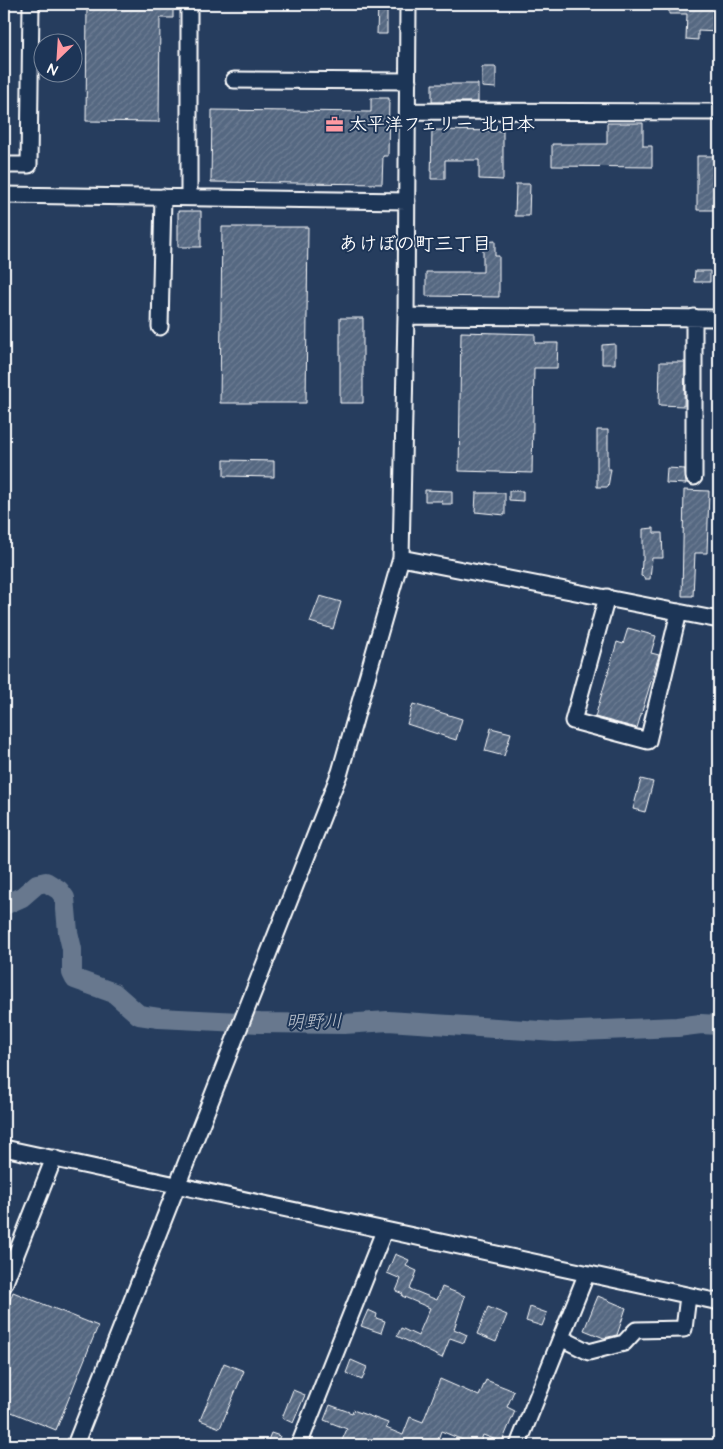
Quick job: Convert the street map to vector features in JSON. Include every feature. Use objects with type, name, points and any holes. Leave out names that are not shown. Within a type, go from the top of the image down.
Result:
[{"type":"street","points":[[4,164],[29,165],[31,4]]},
{"type":"street","points":[[188,197],[189,4]]},
{"type":"street","points":[[75,1445],[340,772],[401,558],[406,316],[408,4]]},
{"type":"street","points":[[234,80],[408,82]]},
{"type":"street","points":[[408,111],[719,112]]},
{"type":"street","points":[[4,196],[407,201]]},
{"type":"street","points":[[160,327],[163,197]]},
{"type":"street","points":[[406,316],[719,318]]},
{"type":"street","points":[[694,318],[694,477]]},
{"type":"street","points":[[401,558],[719,620]]},
{"type":"street","points":[[607,597],[573,721],[648,741],[679,612]]},
{"type":"street","points":[[4,1148],[178,1184],[586,1275],[719,1302]]},
{"type":"street","points":[[4,1285],[54,1158]]},
{"type":"street","points":[[299,1445],[384,1230]]},
{"type":"street","points":[[518,1445],[586,1275]]},
{"type":"street","points":[[560,1338],[589,1352],[624,1343],[636,1330],[684,1329],[688,1296]]},
{"type":"building","points":[[87,4],[173,4],[173,18],[160,18],[159,122],[86,121]]},
{"type":"building","points":[[378,4],[387,4],[387,34],[377,34]]},
{"type":"building","points":[[669,4],[719,4],[719,32],[698,31],[698,40],[686,39],[687,14],[669,14]]},
{"type":"building","points":[[482,67],[496,67],[496,88],[482,87]]},
{"type":"building","points":[[432,84],[478,84],[478,102],[432,102]]},
{"type":"building","points":[[371,98],[389,98],[388,156],[383,156],[382,184],[211,182],[212,110],[371,112]]},
{"type":"building","points":[[607,123],[643,123],[643,146],[652,146],[652,167],[552,166],[552,144],[607,144]]},
{"type":"building","points":[[432,130],[503,131],[503,180],[479,179],[479,160],[445,160],[445,179],[431,179]]},
{"type":"building","points":[[697,156],[719,156],[719,210],[697,210]]},
{"type":"building","points":[[516,184],[530,184],[529,216],[515,216]]},
{"type":"building","points":[[178,211],[201,211],[201,247],[178,247]]},
{"type":"building","points":[[222,227],[308,227],[306,403],[220,403]]},
{"type":"building","points":[[495,241],[495,256],[499,256],[499,297],[426,296],[426,272],[483,272],[483,242]]},
{"type":"building","points":[[695,271],[710,271],[710,282],[694,282]]},
{"type":"building","points":[[340,318],[363,318],[363,403],[340,403]]},
{"type":"building","points":[[461,332],[535,334],[535,343],[558,343],[557,368],[534,368],[532,473],[459,471]]},
{"type":"building","points":[[615,344],[615,364],[602,364],[602,345]]},
{"type":"building","points":[[660,362],[685,362],[684,406],[659,405]]},
{"type":"building","points":[[597,430],[608,430],[608,469],[611,469],[608,487],[597,487]]},
{"type":"building","points":[[224,460],[274,461],[274,477],[224,476]]},
{"type":"building","points":[[667,468],[685,469],[686,484],[666,483]]},
{"type":"building","points":[[425,490],[452,491],[452,504],[442,504],[442,501],[425,501]]},
{"type":"building","points":[[684,490],[709,491],[707,553],[695,553],[693,596],[682,596]]},
{"type":"building","points":[[509,491],[523,491],[523,501],[509,500]]},
{"type":"building","points":[[476,493],[505,493],[505,515],[475,512]]},
{"type":"building","points":[[654,528],[654,533],[662,533],[663,558],[652,558],[650,579],[644,579],[641,576],[643,529]]},
{"type":"building","points":[[320,596],[341,602],[333,629],[310,622]]},
{"type":"building","points":[[628,628],[656,636],[651,653],[659,655],[637,728],[595,717],[617,642],[623,644]]},
{"type":"building","points":[[413,704],[462,719],[456,740],[407,724]]},
{"type":"building","points":[[491,728],[511,733],[504,756],[485,751]]},
{"type":"building","points":[[641,779],[653,782],[645,812],[633,809]]},
{"type":"building","points":[[395,1254],[409,1260],[406,1266],[417,1271],[410,1289],[437,1300],[442,1287],[465,1296],[454,1329],[467,1335],[464,1343],[450,1338],[442,1358],[397,1336],[401,1328],[418,1336],[430,1308],[402,1296],[403,1294],[396,1291],[401,1279],[387,1273]]},
{"type":"building","points":[[13,1292],[98,1326],[56,1430],[4,1409],[4,1316]]},
{"type":"building","points":[[598,1296],[626,1308],[617,1335],[604,1338],[584,1330]]},
{"type":"building","points":[[488,1307],[507,1315],[496,1342],[477,1334]]},
{"type":"building","points":[[530,1307],[547,1313],[542,1326],[526,1321]]},
{"type":"building","points":[[368,1310],[377,1314],[376,1318],[385,1321],[381,1333],[361,1326]]},
{"type":"building","points":[[351,1360],[367,1367],[362,1380],[346,1373]]},
{"type":"building","points":[[224,1363],[244,1371],[220,1428],[200,1420]]},
{"type":"building","points":[[440,1379],[479,1396],[486,1380],[514,1391],[507,1407],[515,1411],[502,1442],[483,1435],[479,1445],[475,1445],[441,1431],[436,1445],[340,1445],[347,1429],[324,1420],[330,1405],[352,1413],[353,1410],[388,1423],[386,1428],[403,1435],[410,1417],[423,1422]]},
{"type":"building","points":[[293,1390],[305,1395],[293,1423],[282,1418]]},
{"type":"building","points":[[271,1433],[280,1436],[276,1445],[266,1445]]},
{"type":"waterway","name":"明野川","points":[[4,905],[22,897],[37,884],[46,882],[59,890],[65,898],[68,932],[72,949],[72,973],[75,979],[114,993],[139,1015],[159,1018],[260,1023],[344,1024],[388,1021],[556,1032],[677,1027],[701,1024],[719,1025]]},
{"type":"place","name":"太平洋フェリー 北日本","points":[[335,124]]},
{"type":"district","name":"あけぼの町三丁目","points":[[415,244]]}]
